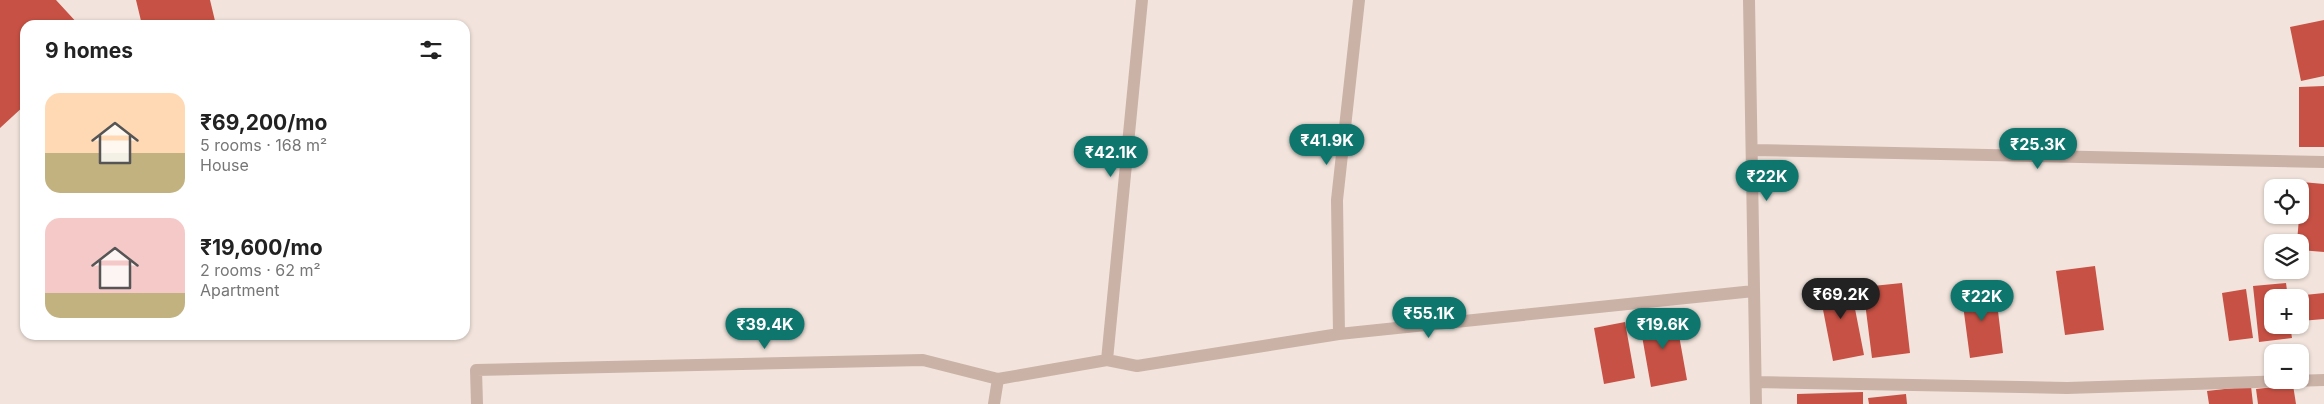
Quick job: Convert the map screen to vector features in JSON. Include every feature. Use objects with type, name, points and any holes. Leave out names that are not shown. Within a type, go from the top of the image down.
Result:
[{"type":"street","points":[[1107,360],[1142,0]]},
{"type":"street","points":[[1339,334],[1337,200],[1359,0]]},
{"type":"street","points":[[1749,0],[1756,404]]},
{"type":"street","points":[[1752,150],[2324,162]]},
{"type":"street","points":[[477,404],[476,370],[924,360],[998,379],[1107,360],[1137,366],[1339,334],[1754,291]]},
{"type":"street","points":[[994,404],[998,379]]},
{"type":"street","points":[[1756,382],[2067,388],[2324,380]]},
{"type":"building","points":[[0,0],[56,0],[74,20],[20,20],[20,110],[0,128]]},
{"type":"building","points":[[136,0],[210,0],[215,20],[141,20]]},
{"type":"building","points":[[2324,20],[2324,76],[2301,81],[2290,27]]},
{"type":"building","points":[[2324,86],[2324,147],[2299,147],[2299,87]]},
{"type":"building","points":[[2309,183],[2324,184],[2324,252],[2309,251],[2309,234],[2298,234],[2298,224],[2309,224]]},
{"type":"building","points":[[2095,266],[2104,330],[2065,335],[2056,271]]},
{"type":"building","points":[[1849,278],[1864,355],[1833,361],[1818,284]]},
{"type":"building","points":[[1902,283],[1910,353],[1872,358],[1863,287]]},
{"type":"building","points":[[2286,283],[2287,289],[2264,289],[2264,334],[2291,334],[2292,338],[2259,342],[2253,286]]},
{"type":"building","points":[[1995,286],[2003,353],[1970,358],[1961,290]]},
{"type":"building","points":[[2246,289],[2253,338],[2229,341],[2222,293]]},
{"type":"building","points":[[2324,293],[2324,319],[2309,320],[2309,295]]},
{"type":"building","points":[[1675,313],[1687,380],[1651,387],[1639,319]]},
{"type":"building","points":[[1625,322],[1635,378],[1604,384],[1594,328]]},
{"type":"building","points":[[2251,386],[2253,404],[2209,404],[2207,391]]},
{"type":"building","points":[[2256,389],[2294,389],[2296,404],[2258,404]]},
{"type":"building","points":[[1863,392],[1863,404],[1797,404],[1797,394]]},
{"type":"building","points":[[1906,394],[1907,404],[1869,404],[1868,398]]}]
